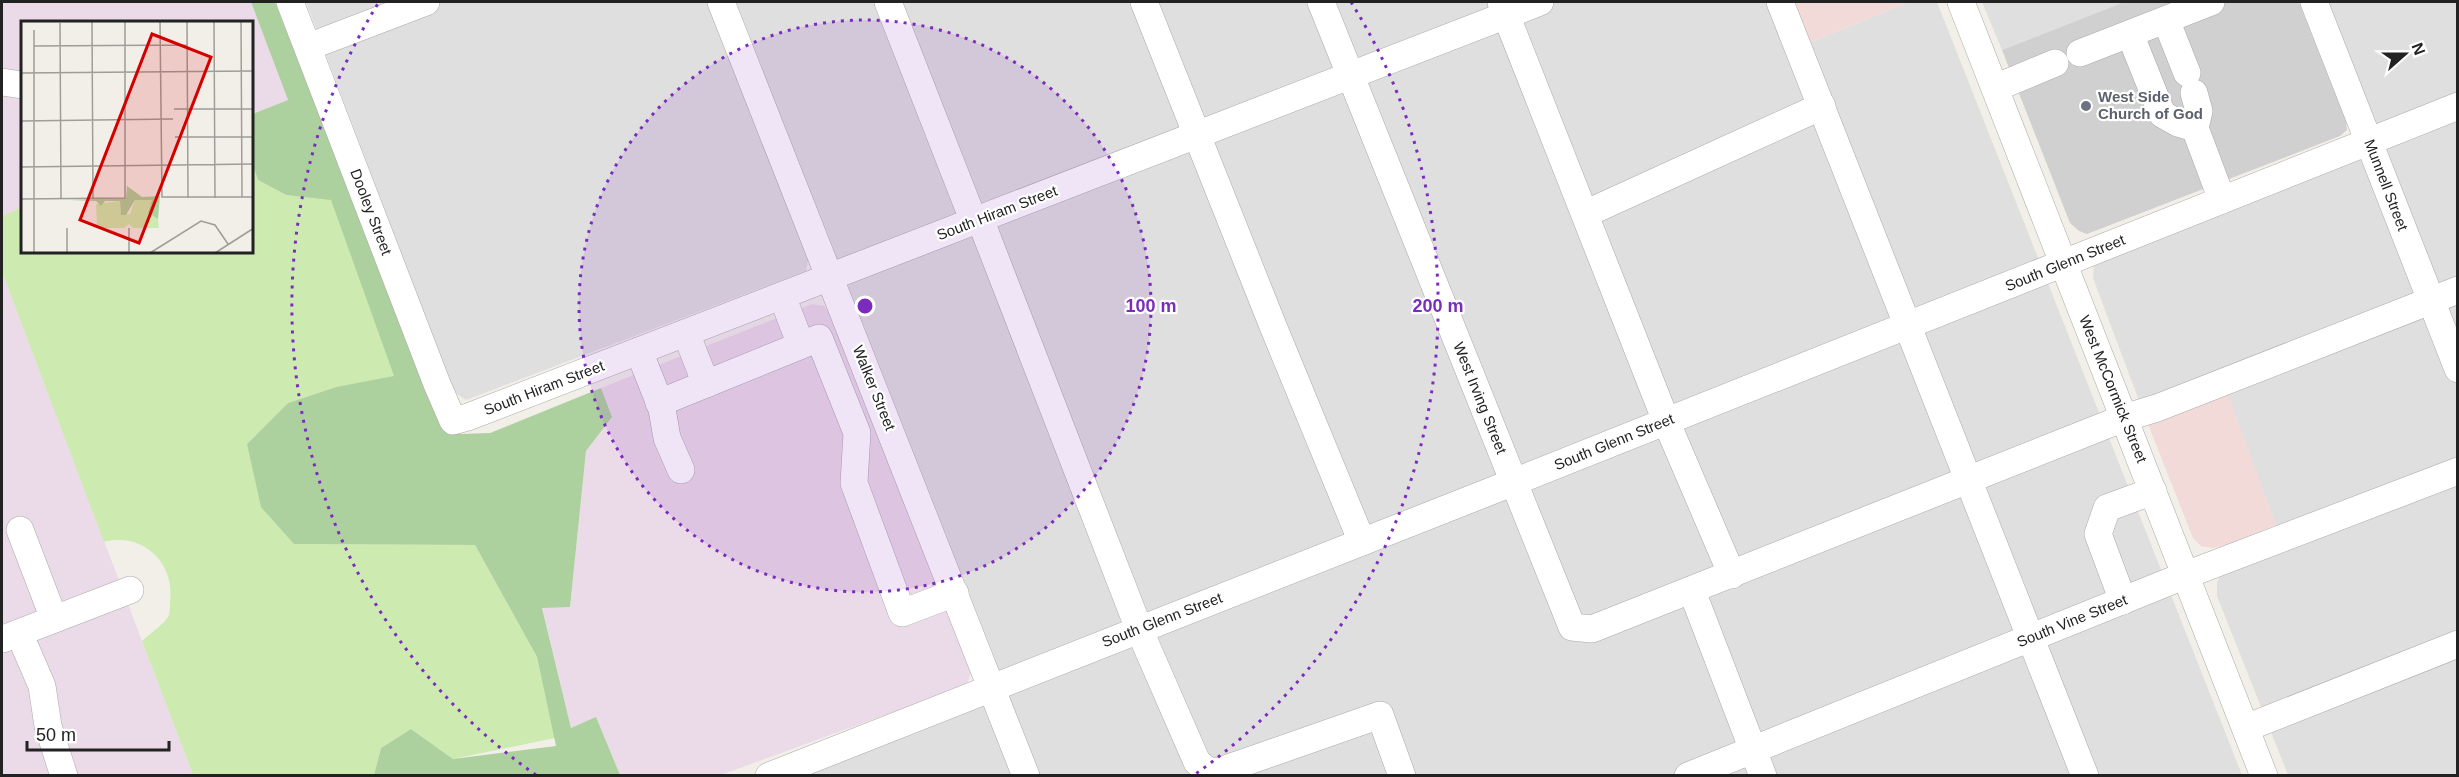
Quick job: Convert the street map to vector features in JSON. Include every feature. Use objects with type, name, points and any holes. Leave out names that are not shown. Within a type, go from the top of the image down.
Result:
[{"type":"street","name":"Dooley Street","points":[[290,2],[453,421]]},
{"type":"street","points":[[308,46],[426,2]]},
{"type":"street","name":"Walker Street","points":[[721,2],[1026,776]]},
{"type":"street","points":[[888,2],[1139,629],[1197,762],[1207,771],[1217,772],[1380,715],[1402,776]]},
{"type":"street","points":[[1144,2],[1362,542]]},
{"type":"street","name":"West Irving Street","points":[[1321,2],[1572,627],[1592,629],[1692,591]]},
{"type":"street","name":"South Hiram Street","points":[[453,421],[1350,76],[1504,8],[1540,2]]},
{"type":"street","points":[[1780,2],[2085,776]]},
{"type":"street","name":"West McCormick Street","points":[[1961,2],[2264,776]]},
{"type":"street","points":[[2080,53],[2211,2]]},
{"type":"street","name":"Munnell Street","points":[[2314,2],[2457,369]]},
{"type":"street","points":[[1504,8],[1666,421],[1732,575]]},
{"type":"street","points":[[2166,20],[2191,83],[2199,111],[2195,128],[2222,200]]},
{"type":"street","points":[[2130,34],[2162,114],[2178,123],[2195,128]]},
{"type":"street","points":[[1995,88],[2055,63]]},
{"type":"street","points":[[2,82],[21,85]]},
{"type":"street","points":[[1585,214],[1822,106]]},
{"type":"street","name":"South Glenn Street","points":[[769,776],[2457,106]]},
{"type":"street","points":[[1763,776],[1692,591],[2124,418],[2157,408],[2457,290]]},
{"type":"street","points":[[782,296],[801,345]]},
{"type":"street","points":[[686,333],[706,384]]},
{"type":"street","points":[[659,403],[819,338],[857,433],[854,483],[902,613],[955,592]]},
{"type":"street","points":[[639,351],[681,470]]},
{"type":"street","points":[[856,452],[893,437]]},
{"type":"street","name":"South Vine Street","points":[[1688,776],[2186,575],[2457,471]]},
{"type":"street","points":[[2123,601],[2098,534],[2107,508],[2153,491]]},
{"type":"street","points":[[20,530],[54,619]]},
{"type":"street","points":[[64,776],[48,726],[42,686],[10,636],[130,590]]},
{"type":"street","points":[[2246,728],[2457,644]]},
{"type":"shaded area","points":[[2,2],[251,2],[288,100],[254,114],[254,21],[21,21],[21,207],[2,216]]},
{"type":"shaded area","points":[[306,2],[708,2],[809,257],[806,271],[466,400],[454,392]]},
{"type":"shaded area","points":[[736,2],[1772,2],[1804,45],[1909,2],[1937,2],[2242,775],[796,775],[1009,694]]},
{"type":"shaded area","points":[[1787,2],[1909,2],[1804,45]]},
{"type":"shaded area","points":[[1982,2],[2124,2],[2002,50]]},
{"type":"shaded area","points":[[2124,2],[2299,2],[2346,121],[2347,130],[2340,136],[2087,234],[2079,231],[2070,223],[2002,50]]},
{"type":"shaded area","points":[[2326,2],[2457,2],[2457,775],[2288,775],[2217,596],[2217,583],[2221,573],[2283,545],[2223,383],[2144,414],[2093,278],[2094,264],[2381,144]]},
{"type":"shaded area","points":[[2,272],[142,641],[193,775],[2,775]]},
{"type":"shaded area","points":[[812,304],[824,306],[834,320],[971,672],[967,685],[721,775],[620,775],[596,718],[571,728],[542,607],[570,607],[586,451],[612,417],[601,388]]},
{"type":"shaded area","points":[[2223,382],[2276,525],[2227,545],[2213,548],[2201,546],[2193,538],[2144,414]]},
{"type":"green space","points":[[251,2],[275,2],[440,423],[461,434],[490,433],[601,388],[612,417],[586,451],[570,607],[542,608],[571,728],[596,717],[620,775],[374,775],[381,748],[411,729],[453,759],[556,746],[537,657],[475,545],[294,544],[261,507],[247,444],[288,403],[336,387],[394,376],[331,200],[286,195],[258,180],[254,168],[254,114],[288,100]]},
{"type":"green space","points":[[254,168],[258,180],[286,195],[331,199],[395,377],[336,387],[288,403],[247,444],[294,544],[475,545],[537,657],[555,738],[453,759],[411,729],[381,748],[374,775],[193,775],[142,641],[169,615],[170,587],[167,574],[153,553],[143,546],[118,540],[104,542],[2,272],[2,216],[21,207],[21,254],[254,254]]},
{"type":"place","name":"West Side Church of God","points":[[2086,106]]}]
